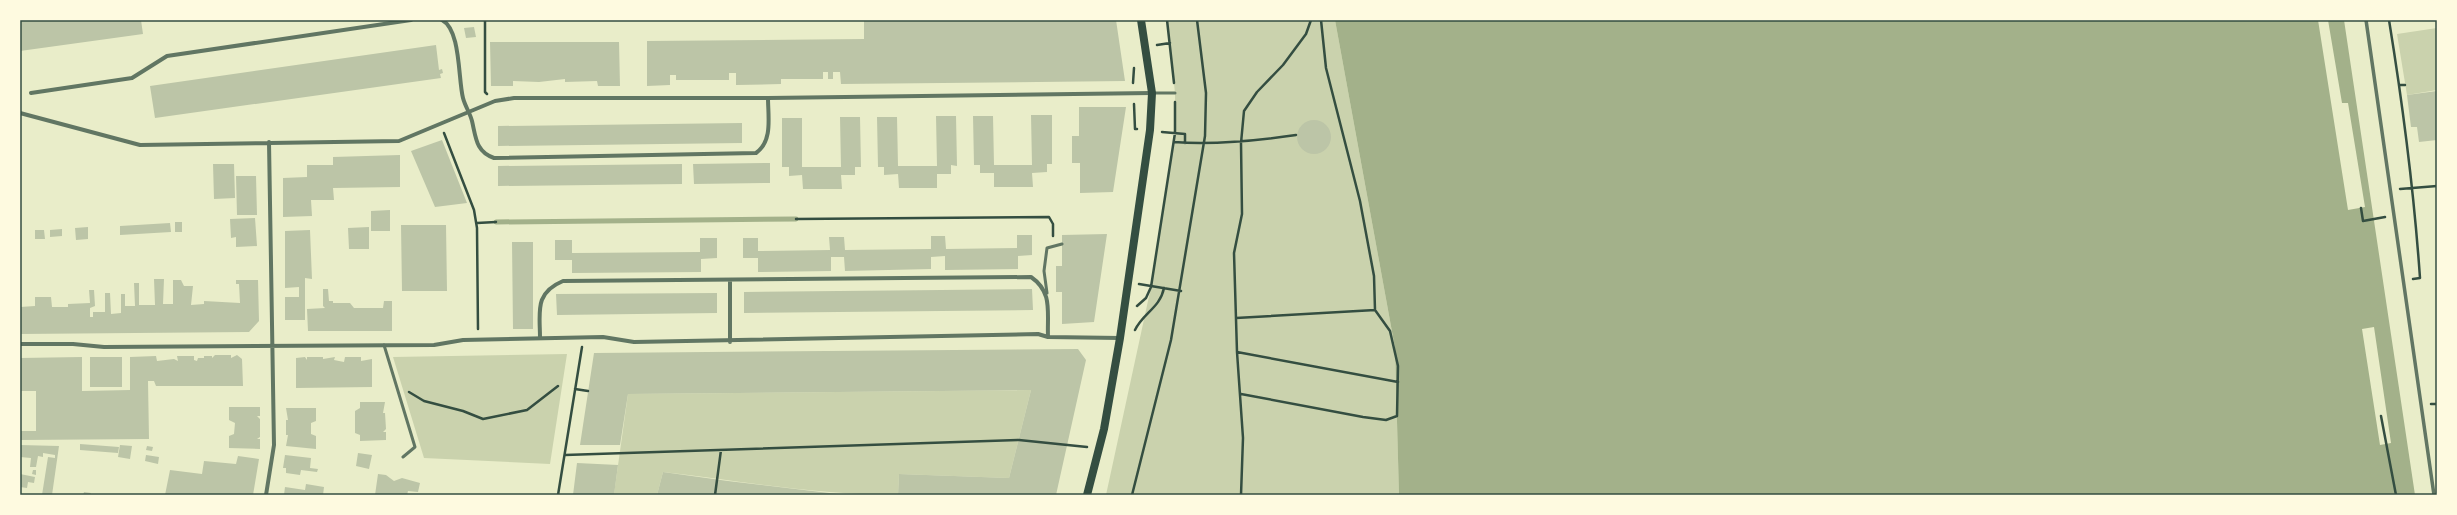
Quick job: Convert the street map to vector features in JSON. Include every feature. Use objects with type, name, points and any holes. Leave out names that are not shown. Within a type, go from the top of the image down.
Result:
[{"type":"main road","points":[[1087,495],[1099,448],[1120,338],[1150,130],[1152,93],[1141,20]]},
{"type":"street","points":[[31,93],[132,78],[166,56],[411,20]]},
{"type":"street","points":[[442,20],[454,34],[463,99],[469,113],[479,149],[485,155],[494,158],[756,153],[764,148],[767,140],[768,98]]},
{"type":"street","points":[[2366,20],[2434,495]]},
{"type":"street","points":[[20,113],[140,145],[399,141],[495,101],[514,98],[768,98],[1152,93]]},
{"type":"street","points":[[266,495],[274,445],[269,142]]},
{"type":"street","points":[[540,338],[540,305],[543,294],[553,285],[563,281],[1031,278],[1041,284],[1047,293],[1048,337]]},
{"type":"street","points":[[730,280],[730,342]]},
{"type":"street","points":[[20,344],[104,347],[434,345],[478,340],[540,338],[603,337],[634,342],[730,342],[1038,334],[1048,337],[1120,338]]},
{"type":"lane","points":[[1152,93],[1175,94]]},
{"type":"lane","points":[[1047,293],[1045,255],[1047,248],[1062,244]]},
{"type":"lane","points":[[384,345],[415,447],[403,458]]},
{"type":"path","points":[[485,20],[485,92],[495,101]]},
{"type":"path","points":[[1125,308],[1132,309],[1140,305],[1151,286],[1174,142],[1175,94],[1167,20]]},
{"type":"path","points":[[1132,495],[1171,340],[1181,291],[1203,144],[1206,93],[1197,20]]},
{"type":"path","points":[[1241,495],[1241,394],[1237,352],[1234,253],[1242,214],[1240,143],[1244,111],[1257,92],[1284,65],[1306,34],[1311,20]]},
{"type":"path","points":[[1241,394],[1386,420],[1397,416],[1398,366],[1390,331],[1375,310],[1374,276],[1360,201],[1340,128],[1326,68],[1321,20]]},
{"type":"path","points":[[2389,20],[2412,188],[2420,278],[2403,280]]},
{"type":"path","points":[[2399,85],[2405,85]]},
{"type":"path","points":[[440,124],[474,210],[476,223],[478,340]]},
{"type":"path","points":[[1174,142],[1203,144],[1240,143],[1296,136]]},
{"type":"path","points":[[2405,189],[2437,186]]},
{"type":"path","points":[[2361,208],[2363,221],[2372,219]]},
{"type":"path","points":[[796,219],[1049,217],[1053,224],[1054,245]]},
{"type":"path","points":[[476,223],[496,222]]},
{"type":"path","points":[[1151,286],[1181,291]]},
{"type":"path","points":[[1133,333],[1140,321],[1158,304],[1164,288]]},
{"type":"path","points":[[1236,318],[1375,310]]},
{"type":"path","points":[[558,495],[583,338]]},
{"type":"path","points":[[1237,352],[1398,382]]},
{"type":"path","points":[[396,385],[424,400],[456,408],[483,419],[527,410],[558,386]]},
{"type":"path","points":[[575,389],[588,391]]},
{"type":"path","points":[[2381,416],[2396,495]]},
{"type":"path","points":[[565,455],[1019,440],[1099,448]]},
{"type":"path","points":[[714,495],[721,450]]},
{"type":"shaded area","points":[[1167,20],[1335,20],[1395,348],[1399,495],[1106,495],[1151,287],[1175,133],[1175,93]]},
{"type":"shaded area","points":[[1335,20],[2344,20],[2415,495],[1399,495],[1395,348]]},
{"type":"shaded area","points":[[2437,28],[2437,90],[2407,95],[2397,34]]},
{"type":"shaded area","points":[[567,354],[550,464],[424,458],[393,357]]},
{"type":"shaded area","points":[[1031,390],[1009,478],[899,474],[898,495],[839,493],[663,472],[657,495],[614,494],[628,394]]},
{"type":"pier","points":[[2318,20],[2328,20],[2342,103],[2348,103],[2365,207],[2348,210]]},
{"type":"pier","points":[[2374,327],[2391,443],[2380,445],[2362,329]]},
{"type":"building","points":[[20,20],[141,20],[143,34],[20,51]]},
{"type":"building","points":[[864,20],[1116,20],[1125,81],[841,84],[840,72],[833,72],[833,79],[828,79],[828,72],[823,72],[823,79],[781,79],[781,84],[736,85],[736,73],[729,73],[729,80],[676,80],[676,75],[670,75],[670,85],[647,86],[647,41],[864,39]]},
{"type":"building","points":[[474,27],[476,37],[466,38],[464,28]]},
{"type":"building","points":[[490,42],[619,42],[620,86],[598,86],[597,81],[565,82],[565,79],[539,82],[513,81],[513,86],[491,86]]},
{"type":"building","points":[[436,45],[439,70],[442,69],[443,73],[440,74],[441,78],[155,118],[150,86]]},
{"type":"building","points":[[2437,91],[2437,140],[2419,142],[2417,127],[2411,127],[2407,95]]},
{"type":"building","points":[[1079,107],[1126,107],[1113,192],[1080,193],[1080,163],[1072,163],[1072,136],[1079,136]]},
{"type":"building","points":[[1031,115],[1052,115],[1052,164],[1047,164],[1047,172],[1032,173],[1033,187],[994,187],[994,173],[980,173],[980,165],[974,165],[973,116],[993,116],[994,165],[1032,165]]},
{"type":"building","points":[[936,116],[956,116],[957,166],[951,165],[951,174],[937,174],[937,188],[899,188],[898,174],[884,175],[884,167],[878,167],[877,117],[897,117],[898,166],[937,166]]},
{"type":"building","points":[[840,117],[860,117],[861,167],[855,167],[855,175],[841,175],[842,189],[803,189],[802,175],[789,176],[789,167],[782,167],[782,118],[802,118],[802,167],[841,167]]},
{"type":"building","points":[[1314,120],[1326,125],[1331,137],[1326,149],[1314,154],[1302,149],[1297,137],[1302,125]]},
{"type":"building","points":[[742,123],[742,143],[498,146],[498,126]]},
{"type":"building","points":[[442,140],[467,203],[435,207],[411,151]]},
{"type":"building","points":[[400,155],[400,187],[333,188],[334,200],[311,200],[312,216],[283,217],[283,178],[307,177],[307,165],[333,165],[333,157]]},
{"type":"building","points":[[770,163],[770,183],[694,184],[693,164]]},
{"type":"building","points":[[213,164],[234,164],[235,198],[214,199]]},
{"type":"building","points":[[682,164],[682,184],[498,186],[498,166]]},
{"type":"building","points":[[236,176],[256,176],[257,215],[237,215]]},
{"type":"building","points":[[390,210],[390,231],[371,231],[371,211]]},
{"type":"building","points":[[255,218],[257,246],[236,247],[236,237],[231,238],[230,219]]},
{"type":"building","points":[[175,222],[182,222],[182,232],[175,232]]},
{"type":"building","points":[[170,223],[171,232],[120,235],[120,226]]},
{"type":"building","points":[[401,225],[446,225],[447,291],[402,291]]},
{"type":"building","points":[[88,227],[88,239],[76,240],[75,228]]},
{"type":"building","points":[[369,227],[369,249],[349,249],[348,228]]},
{"type":"building","points":[[62,229],[62,236],[50,237],[50,230]]},
{"type":"building","points":[[35,230],[44,230],[45,239],[35,239]]},
{"type":"building","points":[[310,230],[312,279],[305,278],[305,320],[285,320],[285,297],[299,297],[299,287],[285,288],[285,231]]},
{"type":"building","points":[[1107,234],[1094,322],[1062,324],[1062,292],[1056,292],[1056,266],[1062,266],[1062,235]]},
{"type":"building","points":[[1017,235],[1032,235],[1032,255],[1018,256],[1018,269],[945,270],[945,256],[931,257],[931,269],[845,271],[844,257],[831,257],[831,271],[758,272],[758,258],[743,258],[743,238],[758,238],[758,251],[830,250],[829,237],[844,237],[845,250],[931,249],[931,236],[945,236],[946,249],[1017,248]]},
{"type":"building","points":[[700,238],[717,238],[717,258],[701,259],[701,272],[572,273],[572,260],[555,260],[555,240],[572,240],[572,253],[700,252]]},
{"type":"building","points":[[512,242],[533,242],[533,329],[513,329]]},
{"type":"building","points":[[154,279],[164,279],[163,304],[173,304],[173,280],[181,280],[184,286],[193,286],[191,305],[204,304],[204,301],[240,303],[239,284],[236,284],[236,280],[258,280],[259,321],[249,332],[20,334],[20,307],[35,306],[35,297],[51,297],[52,307],[68,307],[68,304],[90,303],[89,290],[94,290],[95,306],[90,308],[90,317],[93,317],[93,312],[105,312],[105,293],[110,293],[111,314],[121,313],[121,294],[125,294],[125,306],[135,306],[134,283],[139,283],[139,305],[155,305]]},
{"type":"building","points":[[323,289],[328,289],[329,301],[333,301],[333,303],[350,303],[354,308],[383,308],[384,301],[392,301],[392,331],[308,331],[307,309],[325,308],[323,306]]},
{"type":"building","points":[[1032,289],[1033,310],[744,313],[744,292]]},
{"type":"building","points":[[717,293],[717,313],[557,315],[556,294]]},
{"type":"building","points":[[1078,349],[1086,360],[1056,495],[898,495],[899,474],[1009,478],[1031,390],[628,394],[620,445],[580,445],[594,353]]},
{"type":"building","points":[[215,355],[231,355],[231,358],[237,355],[242,359],[243,386],[156,386],[154,381],[148,381],[149,439],[20,440],[20,431],[36,431],[36,391],[21,391],[20,395],[20,358],[82,357],[82,391],[130,390],[130,357],[156,356],[157,361],[174,359],[178,361],[177,356],[194,356],[194,360],[197,361],[198,358],[204,358],[204,356],[212,356],[212,358]]},
{"type":"building","points":[[90,357],[122,357],[122,387],[90,387]]},
{"type":"building","points":[[305,357],[307,360],[307,357],[323,357],[323,359],[335,357],[334,360],[344,362],[345,357],[361,357],[361,361],[372,359],[372,387],[296,388],[296,358]]},
{"type":"building","points":[[360,402],[385,402],[383,413],[385,413],[386,429],[383,432],[386,432],[386,440],[360,441],[360,435],[355,433],[355,411],[360,408]]},
{"type":"building","points":[[229,407],[260,407],[260,416],[257,416],[260,419],[260,437],[257,439],[260,439],[260,449],[229,448],[229,436],[234,434],[235,423],[229,420]]},
{"type":"building","points":[[286,408],[316,408],[316,421],[311,423],[311,434],[316,436],[316,449],[286,446],[288,435],[286,435],[286,420],[288,420]]},
{"type":"building","points":[[80,444],[119,447],[118,453],[80,450]]},
{"type":"building","points":[[20,445],[59,446],[52,495],[42,495],[48,457],[55,458],[55,455],[43,453],[43,457],[38,456],[36,467],[30,467],[31,458],[20,457]]},
{"type":"building","points":[[120,445],[132,446],[130,459],[118,457]]},
{"type":"building","points":[[147,446],[153,447],[152,451],[146,450]]},
{"type":"building","points":[[358,453],[372,455],[369,469],[356,466]]},
{"type":"building","points":[[146,455],[159,457],[158,464],[145,461]]},
{"type":"building","points":[[285,455],[311,458],[310,468],[318,469],[317,472],[301,470],[300,475],[286,473],[286,468],[283,468]]},
{"type":"building","points":[[238,456],[259,459],[253,495],[165,495],[170,470],[202,474],[204,461],[236,464]]},
{"type":"building","points":[[577,463],[618,465],[614,495],[573,495]]},
{"type":"building","points":[[33,470],[36,470],[36,475],[32,474]]},
{"type":"building","points":[[663,472],[728,481],[846,495],[657,495]]},
{"type":"building","points":[[20,474],[35,477],[34,483],[28,482],[27,488],[20,487]]},
{"type":"building","points":[[378,474],[386,475],[394,481],[402,478],[420,483],[418,492],[408,491],[407,495],[375,495]]},
{"type":"building","points":[[306,484],[324,487],[323,495],[284,495],[285,487],[305,490]]},
{"type":"building","points":[[84,492],[91,493],[90,495],[83,495]]},
{"type":"waterway","points":[[496,222],[796,219]]}]
